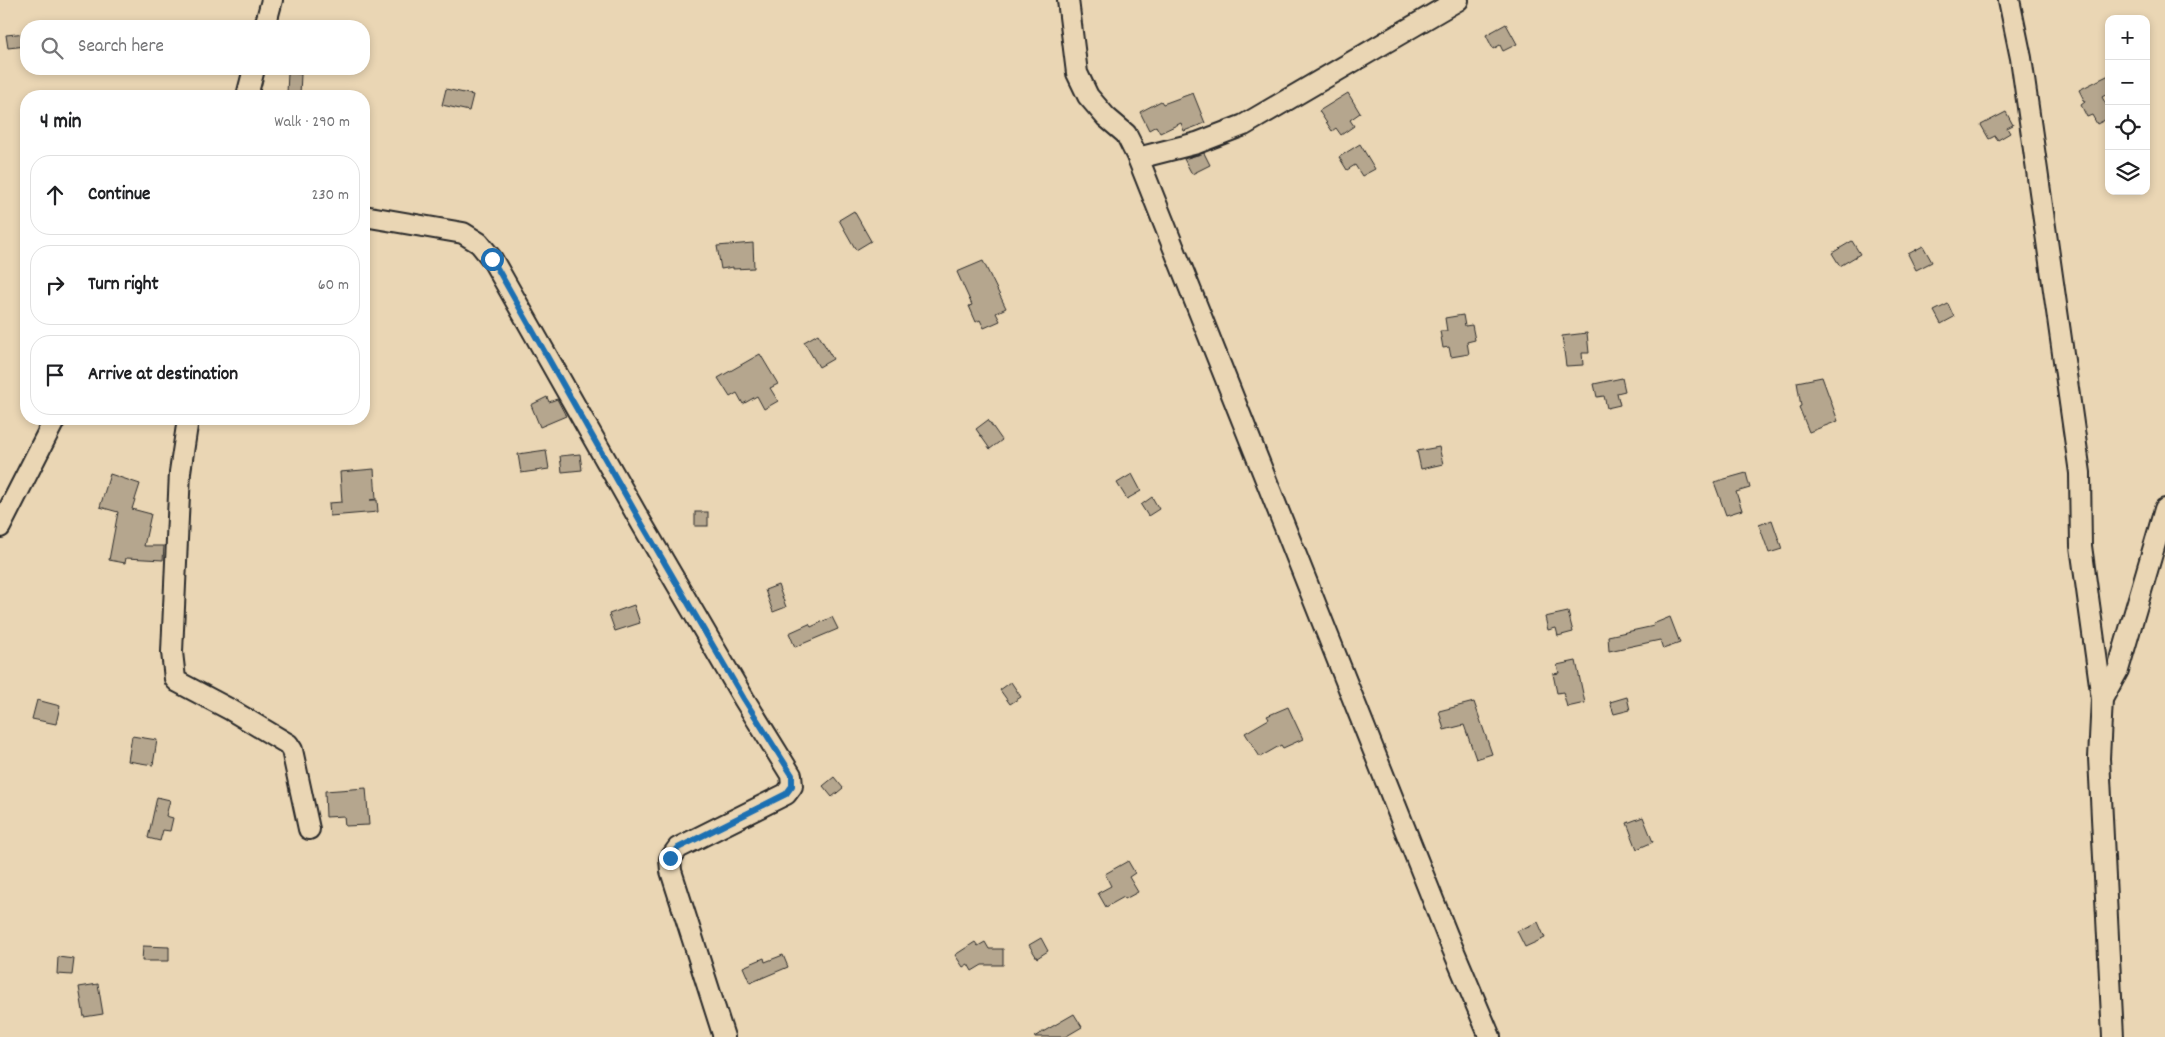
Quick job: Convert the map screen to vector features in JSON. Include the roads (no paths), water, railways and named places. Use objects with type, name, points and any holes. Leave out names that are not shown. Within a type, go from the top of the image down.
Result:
[{"type":"street","points":[[267,20],[272,0]]},
{"type":"street","points":[[1068,0],[1077,73],[1088,96],[1106,117],[1126,134],[1138,158],[1447,936],[1490,1037]]},
{"type":"street","points":[[1138,158],[1197,143],[1244,124],[1458,0]]},
{"type":"street","points":[[2009,0],[2021,58],[2080,473],[2082,546],[2102,699],[2099,758],[2113,1037]]},
{"type":"street","points":[[249,90],[252,75]]},
{"type":"street","points":[[370,217],[463,232],[479,243],[492,259],[642,524],[744,699],[792,775],[792,786],[786,794],[678,848],[670,858],[671,871],[724,1037]]},
{"type":"street","points":[[0,526],[52,425]]},
{"type":"street","points":[[187,425],[180,482],[172,652],[175,679],[288,744],[292,750],[309,829]]},
{"type":"street","points":[[2102,699],[2118,670],[2165,509]]}]
